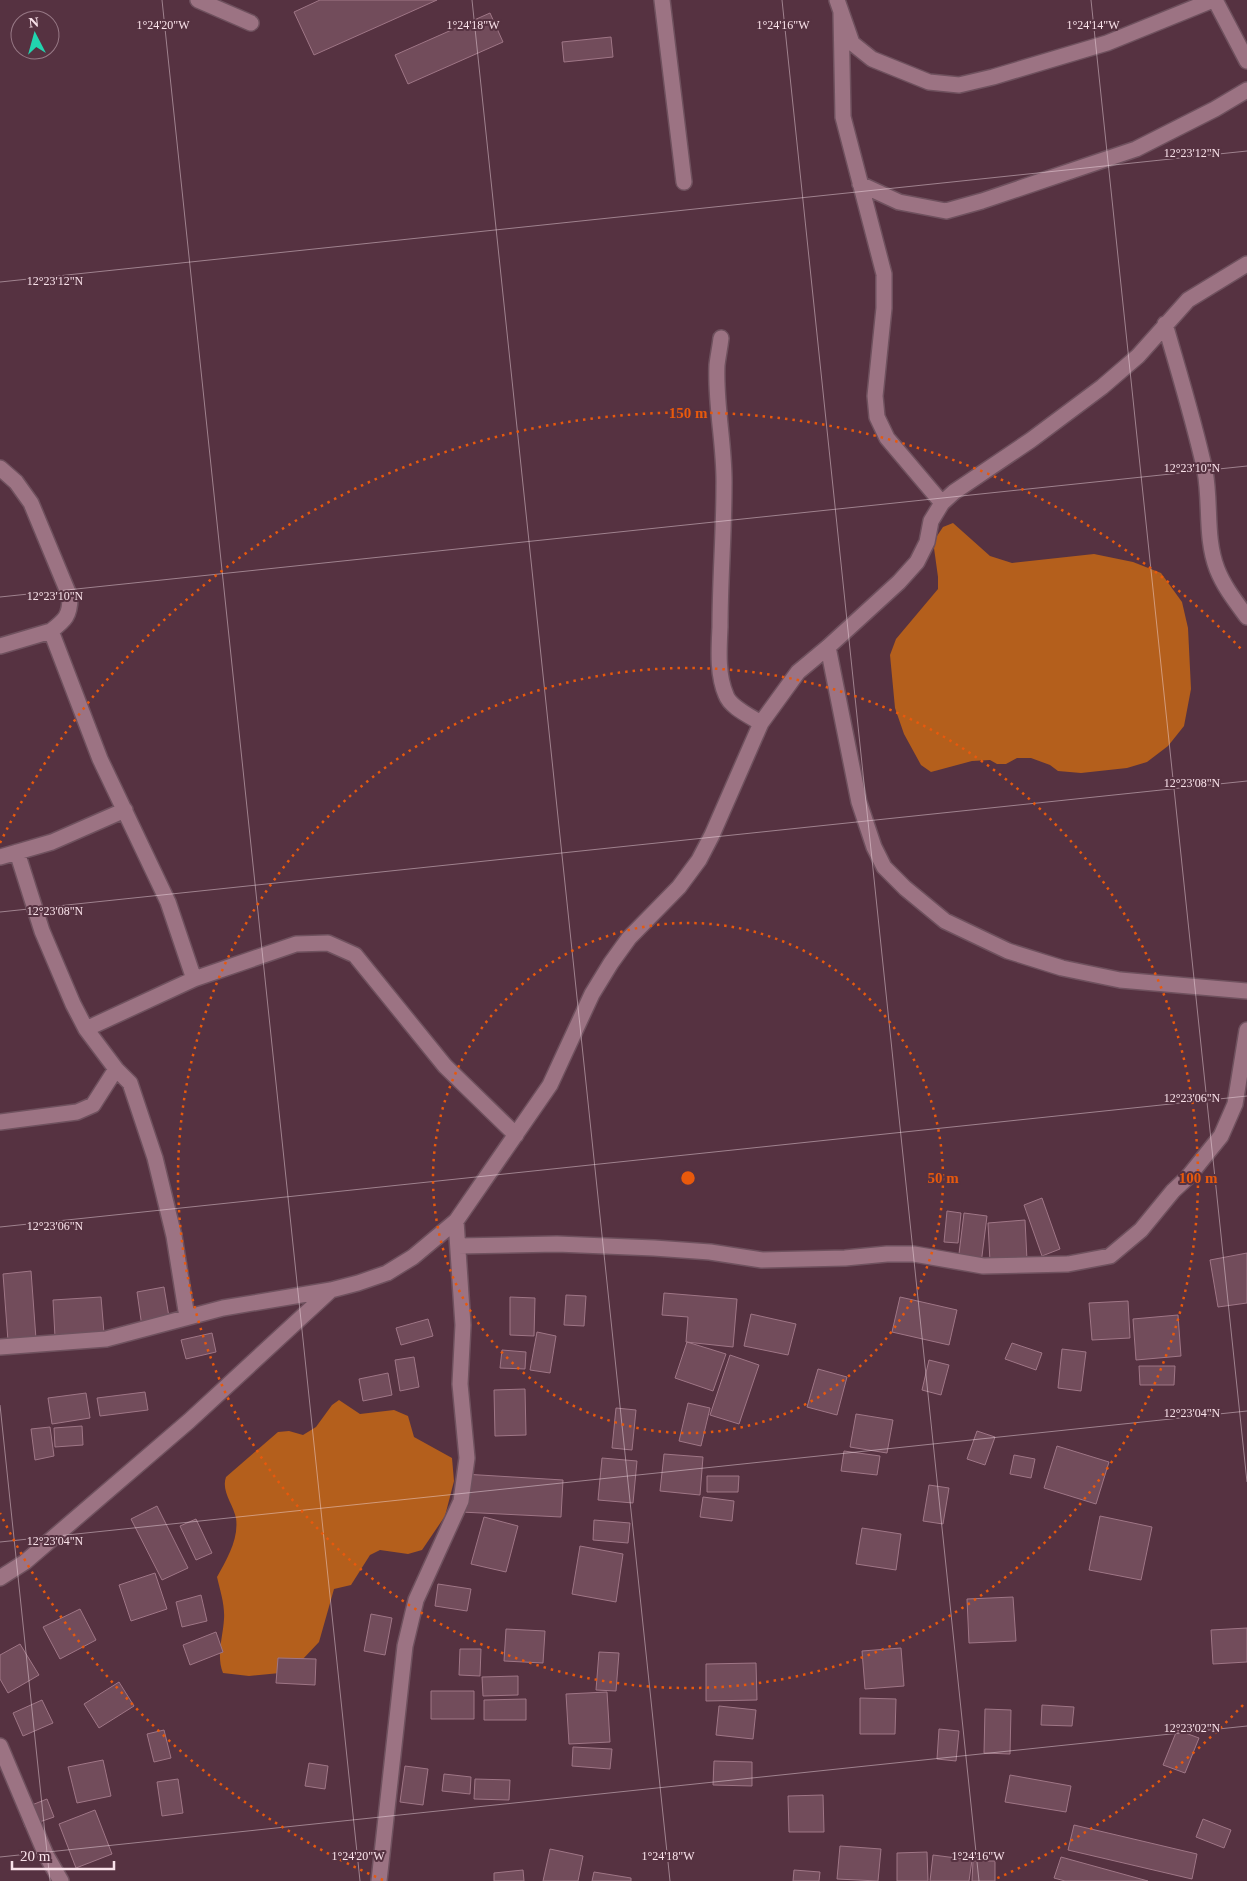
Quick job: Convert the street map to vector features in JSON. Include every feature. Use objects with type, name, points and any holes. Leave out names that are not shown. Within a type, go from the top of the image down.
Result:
[{"type":"street","points":[[198,0],[251,23]]},
{"type":"street","points":[[662,0],[684,182]]},
{"type":"street","points":[[839,7],[852,43],[872,59],[929,82],[958,85],[993,77],[1107,43],[1214,0],[1247,61]]},
{"type":"street","points":[[839,7],[843,117],[884,274],[884,308],[875,396],[877,416],[888,438],[942,503]]},
{"type":"street","points":[[860,184],[900,202],[946,211],[1136,150],[1215,110],[1247,90]]},
{"type":"street","points":[[0,1347],[106,1339],[187,1317],[262,1301],[331,1290],[387,1273],[413,1256],[456,1221],[550,1085],[592,994],[611,964],[630,938],[679,887],[699,860],[712,836],[761,723],[798,672],[828,648],[899,582],[917,562],[927,542],[931,521],[942,503],[954,492],[1031,440],[1102,387],[1138,356],[1188,300],[1247,264]]},
{"type":"street","points":[[1165,324],[1195,429],[1205,473],[1210,535],[1217,569],[1231,596],[1247,617]]},
{"type":"street","points":[[722,338],[717,363],[724,486],[720,569],[719,653],[722,682],[726,697],[740,710],[761,723]]},
{"type":"street","points":[[0,468],[16,482],[31,503],[70,597],[70,610],[63,621],[51,631],[0,646]]},
{"type":"street","points":[[51,631],[100,759],[126,810],[168,902],[194,979]]},
{"type":"street","points":[[828,648],[859,802],[874,847],[884,867],[905,888],[946,921],[1008,951],[1062,968],[1120,980],[1247,991]]},
{"type":"street","points":[[0,857],[52,842],[126,810]]},
{"type":"street","points":[[17,852],[42,932],[86,1030],[116,1069],[130,1083],[155,1158],[174,1236],[187,1317]]},
{"type":"street","points":[[86,1030],[194,979],[296,944],[328,943],[355,955],[445,1066],[516,1134]]},
{"type":"street","points":[[458,1246],[557,1244],[654,1248],[762,1260],[914,1254],[983,1266],[1068,1264],[1110,1256],[1141,1230],[1221,1136],[1235,1104],[1247,1030]]},
{"type":"street","points":[[0,1122],[78,1112],[93,1105],[116,1069]]},
{"type":"street","points":[[379,1881],[405,1646],[416,1600],[461,1501],[467,1458],[460,1384],[463,1325],[456,1221]]},
{"type":"street","points":[[0,1578],[25,1562],[189,1421],[331,1290]]},
{"type":"street","points":[[0,1746],[46,1856],[61,1881]]},
{"type":"shaded area","points":[[953,523],[990,556],[1012,563],[1094,554],[1133,562],[1161,573],[1182,602],[1188,628],[1191,689],[1184,726],[1168,746],[1147,762],[1127,768],[1081,773],[1058,771],[1050,765],[1031,758],[1017,758],[1006,764],[997,764],[990,760],[972,761],[931,772],[921,765],[904,734],[895,708],[890,655],[896,639],[938,589],[934,548],[937,536],[943,527]]},
{"type":"shaded area","points":[[339,1400],[360,1414],[394,1410],[408,1416],[414,1437],[452,1458],[454,1481],[445,1516],[422,1550],[408,1554],[380,1550],[370,1555],[351,1585],[334,1589],[319,1642],[302,1660],[280,1673],[249,1676],[223,1673],[220,1653],[224,1614],[217,1577],[225,1563],[236,1534],[236,1518],[225,1487],[226,1477],[278,1432],[289,1431],[303,1435],[316,1427],[332,1405]]},
{"type":"building","points":[[320,0],[437,0],[314,55],[294,12]]},
{"type":"building","points":[[490,13],[503,42],[408,84],[395,55]]},
{"type":"building","points":[[611,37],[613,57],[564,62],[562,42]]},
{"type":"building","points":[[1042,1198],[1060,1249],[1042,1256],[1024,1205]]},
{"type":"building","points":[[947,1211],[961,1213],[958,1243],[944,1242]]},
{"type":"building","points":[[964,1213],[987,1216],[981,1264],[958,1262]]},
{"type":"building","points":[[1025,1220],[1027,1260],[990,1262],[988,1223]]},
{"type":"building","points":[[1247,1253],[1247,1303],[1218,1307],[1210,1260]]},
{"type":"building","points":[[31,1271],[36,1339],[8,1341],[3,1274]]},
{"type":"building","points":[[164,1287],[170,1323],[142,1327],[137,1292]]},
{"type":"building","points":[[664,1293],[737,1299],[733,1347],[686,1342],[688,1317],[662,1315]]},
{"type":"building","points":[[566,1295],[586,1296],[584,1326],[564,1325]]},
{"type":"building","points":[[101,1297],[104,1333],[55,1337],[53,1300]]},
{"type":"building","points":[[510,1297],[535,1298],[534,1336],[510,1335]]},
{"type":"building","points":[[900,1297],[957,1310],[949,1345],[892,1332]]},
{"type":"building","points":[[1128,1301],[1130,1338],[1092,1340],[1089,1303]]},
{"type":"building","points":[[751,1314],[796,1324],[788,1355],[744,1346]]},
{"type":"building","points":[[1178,1315],[1181,1356],[1136,1360],[1133,1319]]},
{"type":"building","points":[[428,1319],[433,1336],[401,1345],[396,1328]]},
{"type":"building","points":[[537,1332],[556,1336],[550,1373],[530,1370]]},
{"type":"building","points":[[212,1333],[216,1352],[186,1359],[181,1340]]},
{"type":"building","points":[[687,1342],[726,1354],[713,1391],[675,1378]]},
{"type":"building","points":[[1012,1343],[1042,1353],[1036,1370],[1005,1359]]},
{"type":"building","points":[[1062,1349],[1086,1352],[1081,1391],[1058,1388]]},
{"type":"building","points":[[502,1350],[526,1352],[525,1369],[500,1368]]},
{"type":"building","points":[[730,1355],[759,1365],[739,1424],[710,1415]]},
{"type":"building","points":[[414,1357],[419,1387],[400,1391],[395,1360]]},
{"type":"building","points":[[929,1360],[949,1365],[941,1395],[922,1390]]},
{"type":"building","points":[[1139,1366],[1175,1366],[1174,1385],[1140,1385]]},
{"type":"building","points":[[818,1369],[847,1377],[837,1415],[807,1407]]},
{"type":"building","points":[[388,1373],[392,1395],[363,1401],[359,1379]]},
{"type":"building","points":[[525,1389],[526,1435],[495,1436],[494,1390]]},
{"type":"building","points":[[145,1392],[148,1410],[100,1416],[97,1398]]},
{"type":"building","points":[[86,1393],[90,1418],[52,1424],[48,1398]]},
{"type":"building","points":[[688,1403],[710,1408],[701,1446],[679,1441]]},
{"type":"building","points":[[616,1408],[636,1410],[632,1450],[612,1448]]},
{"type":"building","points":[[856,1414],[893,1420],[887,1453],[850,1447]]},
{"type":"building","points":[[82,1426],[83,1445],[55,1447],[54,1428]]},
{"type":"building","points":[[50,1427],[54,1456],[35,1460],[31,1429]]},
{"type":"building","points":[[977,1431],[995,1437],[985,1465],[967,1459]]},
{"type":"building","points":[[1057,1446],[1109,1462],[1096,1504],[1044,1488]]},
{"type":"building","points":[[844,1451],[880,1456],[877,1475],[841,1471]]},
{"type":"building","points":[[664,1454],[703,1457],[700,1495],[660,1491]]},
{"type":"building","points":[[1014,1455],[1035,1459],[1031,1478],[1010,1474]]},
{"type":"building","points":[[602,1458],[637,1461],[633,1503],[598,1500]]},
{"type":"building","points":[[463,1474],[563,1480],[561,1517],[461,1512]]},
{"type":"building","points":[[707,1476],[739,1476],[738,1492],[707,1492]]},
{"type":"building","points":[[929,1485],[949,1488],[943,1524],[923,1521]]},
{"type":"building","points":[[703,1497],[734,1501],[732,1521],[700,1517]]},
{"type":"building","points":[[157,1506],[188,1568],[162,1580],[131,1519]]},
{"type":"building","points":[[1100,1516],[1152,1527],[1141,1580],[1089,1570]]},
{"type":"building","points":[[484,1517],[518,1526],[506,1572],[471,1564]]},
{"type":"building","points":[[196,1519],[212,1553],[196,1560],[180,1526]]},
{"type":"building","points":[[594,1520],[630,1523],[628,1543],[593,1540]]},
{"type":"building","points":[[862,1528],[901,1534],[896,1570],[856,1564]]},
{"type":"building","points":[[580,1546],[623,1554],[616,1602],[572,1594]]},
{"type":"building","points":[[155,1573],[167,1609],[131,1621],[119,1585]]},
{"type":"building","points":[[438,1584],[471,1589],[467,1611],[435,1606]]},
{"type":"building","points":[[201,1595],[207,1621],[182,1627],[176,1602]]},
{"type":"building","points":[[1013,1597],[1016,1641],[969,1643],[967,1599]]},
{"type":"building","points":[[80,1609],[96,1640],[60,1659],[43,1627]]},
{"type":"building","points":[[371,1614],[392,1618],[385,1655],[364,1651]]},
{"type":"building","points":[[1247,1628],[1247,1662],[1213,1664],[1211,1630]]},
{"type":"building","points":[[506,1629],[545,1631],[543,1663],[504,1661]]},
{"type":"building","points":[[216,1632],[223,1652],[190,1665],[183,1645]]},
{"type":"building","points":[[20,1644],[39,1675],[8,1693],[0,1679],[0,1655]]},
{"type":"building","points":[[901,1648],[904,1686],[865,1689],[862,1651]]},
{"type":"building","points":[[460,1649],[481,1649],[480,1676],[459,1675]]},
{"type":"building","points":[[599,1652],[619,1653],[616,1691],[596,1690]]},
{"type":"building","points":[[278,1658],[316,1659],[315,1685],[276,1683]]},
{"type":"building","points":[[756,1663],[757,1700],[706,1701],[706,1664]]},
{"type":"building","points":[[518,1676],[518,1695],[483,1696],[482,1677]]},
{"type":"building","points":[[119,1682],[134,1706],[99,1728],[84,1704]]},
{"type":"building","points":[[431,1691],[474,1691],[474,1719],[431,1719]]},
{"type":"building","points":[[607,1692],[610,1742],[569,1744],[566,1694]]},
{"type":"building","points":[[860,1698],[896,1699],[895,1734],[860,1734]]},
{"type":"building","points":[[526,1699],[526,1720],[484,1720],[484,1700]]},
{"type":"building","points":[[42,1700],[53,1723],[23,1736],[13,1713]]},
{"type":"building","points":[[1042,1705],[1074,1707],[1072,1726],[1041,1725]]},
{"type":"building","points":[[719,1706],[756,1710],[753,1739],[716,1735]]},
{"type":"building","points":[[985,1709],[1011,1710],[1010,1754],[984,1753]]},
{"type":"building","points":[[939,1729],[959,1731],[956,1761],[937,1759]]},
{"type":"building","points":[[164,1730],[171,1758],[154,1762],[147,1734]]},
{"type":"building","points":[[1177,1730],[1199,1738],[1185,1773],[1163,1765]]},
{"type":"building","points":[[573,1747],[612,1749],[610,1769],[572,1766]]},
{"type":"building","points":[[103,1760],[111,1796],[77,1803],[68,1767]]},
{"type":"building","points":[[714,1761],[752,1762],[752,1786],[713,1785]]},
{"type":"building","points":[[309,1763],[328,1766],[325,1789],[305,1786]]},
{"type":"building","points":[[405,1766],[428,1769],[423,1805],[400,1802]]},
{"type":"building","points":[[444,1774],[471,1777],[470,1794],[442,1791]]},
{"type":"building","points":[[1010,1775],[1071,1786],[1066,1812],[1005,1802]]},
{"type":"building","points":[[178,1779],[183,1813],[162,1816],[157,1782]]},
{"type":"building","points":[[475,1779],[510,1780],[509,1800],[474,1799]]},
{"type":"building","points":[[823,1795],[824,1832],[789,1832],[788,1796]]},
{"type":"building","points":[[47,1799],[54,1817],[25,1827],[19,1810]]},
{"type":"building","points":[[95,1810],[112,1854],[76,1868],[59,1824]]},
{"type":"building","points":[[1203,1819],[1231,1830],[1224,1848],[1196,1837]]},
{"type":"building","points":[[1074,1825],[1197,1854],[1192,1879],[1068,1850]]},
{"type":"building","points":[[840,1846],[881,1849],[878,1881],[837,1879]]},
{"type":"building","points":[[550,1849],[583,1856],[578,1881],[543,1881]]},
{"type":"building","points":[[927,1852],[928,1881],[897,1881],[897,1853]]},
{"type":"building","points":[[933,1855],[972,1860],[969,1881],[930,1881]]},
{"type":"building","points":[[1061,1857],[1148,1881],[1065,1881],[1054,1878]]},
{"type":"building","points":[[973,1861],[995,1861],[995,1881],[972,1881]]},
{"type":"building","points":[[523,1870],[524,1881],[494,1881],[494,1873]]},
{"type":"building","points":[[794,1870],[820,1872],[819,1881],[793,1881]]},
{"type":"building","points":[[594,1872],[631,1878],[631,1881],[592,1881]]}]
